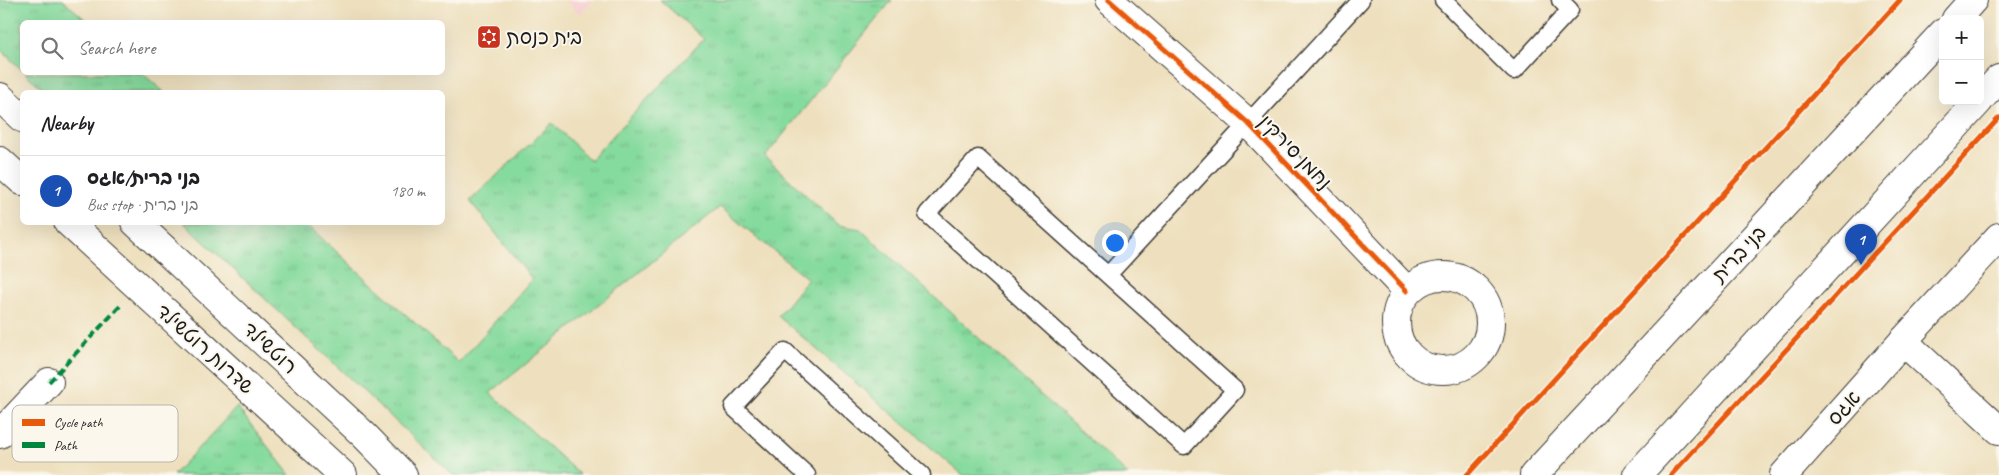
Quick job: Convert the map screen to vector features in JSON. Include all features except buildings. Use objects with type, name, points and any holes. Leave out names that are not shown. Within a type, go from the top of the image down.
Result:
[{"type":"street","name":"נחמן סירקין","points":[[1109,0],[1248,123],[1407,291]]},
{"type":"street","points":[[1960,15],[1973,0]]},
{"type":"street","name":"בני ברית","points":[[1534,475],[1939,37]]},
{"type":"street","points":[[1984,95],[1999,79]]},
{"type":"street","points":[[0,97],[20,116]]},
{"type":"street","points":[[1637,475],[1974,105]]},
{"type":"street","points":[[0,161],[20,179]]},
{"type":"street","name":"שדרות רוטשילד","points":[[71,225],[343,475]]},
{"type":"street","name":"רוטשילד","points":[[138,225],[364,436],[403,475]]},
{"type":"street","name":"אגס","points":[[1784,475],[1903,341],[1999,237]]},
{"type":"street","points":[[1903,341],[1999,430]]},
{"type":"street","points":[[27,405],[49,382]]},
{"type":"street","points":[[0,434],[12,421]]},
{"type":"lane","name":"נחמן סירקין","points":[[1108,275],[1362,0]]},
{"type":"lane","points":[[1443,0],[1514,70],[1570,10],[1560,0]]},
{"type":"lane","points":[[978,158],[1108,275],[1235,390],[1184,446],[928,214],[978,158]]},
{"type":"lane","points":[[808,475],[733,407],[785,351],[922,475]]},
{"type":"shaded area","points":[[565,0],[593,0],[580,14]]},
{"type":"green space","points":[[0,0],[63,0],[86,20],[20,20],[20,68],[0,49]]},
{"type":"green space","points":[[660,0],[892,0],[765,157],[838,225],[860,229],[1128,475],[963,475],[778,316],[808,279],[720,207],[490,393],[580,475],[453,475],[186,225],[307,225],[459,363],[532,279],[470,201],[552,123],[590,160],[704,39]]},
{"type":"green space","points":[[27,75],[144,75],[162,90],[44,90]]},
{"type":"green space","points":[[237,407],[290,475],[173,475]]},
{"type":"marked path","points":[[49,382],[121,305]]},
{"type":"cycle path","points":[[1109,0],[1248,123],[1407,291]]},
{"type":"cycle path","points":[[1467,475],[1900,0]]},
{"type":"cycle path","points":[[1671,475],[1999,118]]},
{"type":"place","name":"בית כנסת","points":[[489,37]]},
{"type":"place","name":"בני ברית/אגס","points":[[1861,265]]}]
